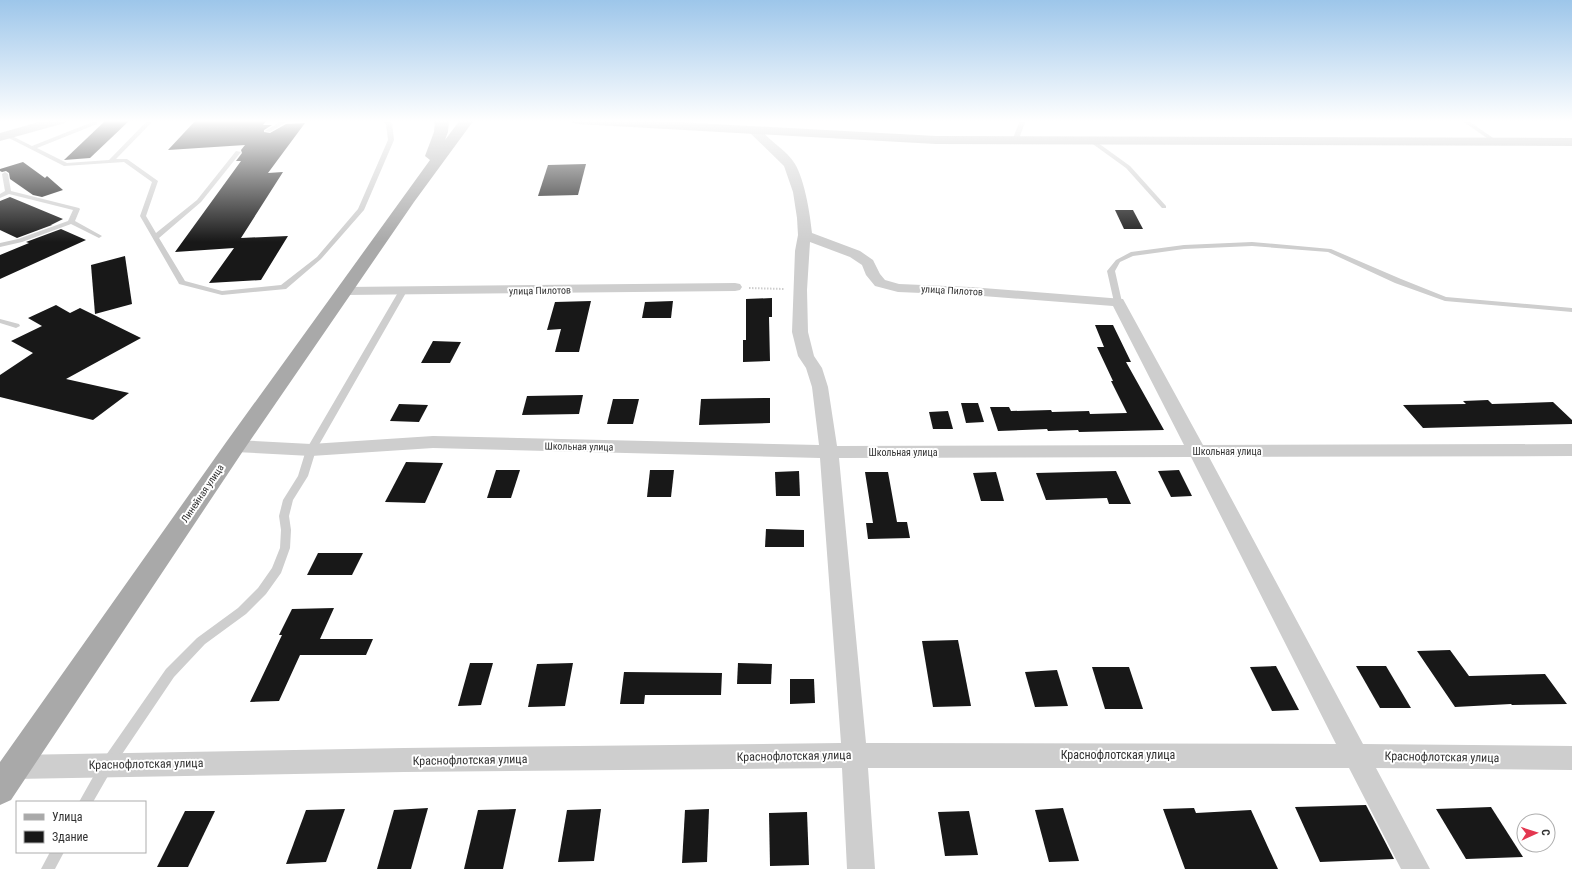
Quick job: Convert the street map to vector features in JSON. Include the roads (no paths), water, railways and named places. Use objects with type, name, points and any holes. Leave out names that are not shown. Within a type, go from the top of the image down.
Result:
[{"type":"main road","points":[[408,199],[429,161]]},
{"type":"main road","points":[[408,199],[437,161]]},
{"type":"main road","name":"Линейная улица","points":[[0,789],[235,446],[408,199]]},
{"type":"street","points":[[786,161],[790,165],[799,192],[804,218],[805,235],[802,252],[800,290],[800,332],[806,356],[814,368],[820,386],[829,452],[854,755],[861,869]]},
{"type":"street","name":"улица Пилотов","points":[[805,235],[855,254],[868,263],[873,275],[880,283],[898,288],[970,291],[1118,302]]},
{"type":"street","name":"улица Пилотов","points":[[345,291],[735,287]]},
{"type":"street","points":[[1118,302],[1198,451],[1355,755],[1416,869]]},
{"type":"street","name":"Школьная улица","points":[[235,446],[311,450],[433,442],[829,452],[1572,450]]},
{"type":"street","name":"Краснофлотская улица","points":[[15,767],[854,755],[1355,755],[1572,758]]},
{"type":"lane","points":[[57,161],[66,165],[117,161]]},
{"type":"lane","points":[[126,161],[155,181],[143,216],[182,282],[222,293],[283,287],[319,258],[361,210],[382,161]]},
{"type":"lane","points":[[156,237],[199,201],[231,161]]},
{"type":"lane","points":[[1119,161],[1128,167],[1164,208]]},
{"type":"lane","points":[[5,174],[8,192]]},
{"type":"lane","points":[[0,196],[8,192],[77,209],[71,222],[20,241],[0,245]]},
{"type":"lane","points":[[71,222],[99,236]]},
{"type":"lane","points":[[1118,302],[1111,271],[1118,261],[1131,254],[1184,247],[1252,244],[1329,250],[1398,281],[1445,299],[1572,310]]},
{"type":"lane","points":[[87,801],[107,765],[170,673],[201,641],[242,611],[262,591],[277,570],[285,548],[286,530],[284,516],[288,500],[303,476],[311,450],[403,291]]},
{"type":"lane","points":[[0,322],[16,326]]},
{"type":"lane","points":[[48,869],[56,853]]}]
